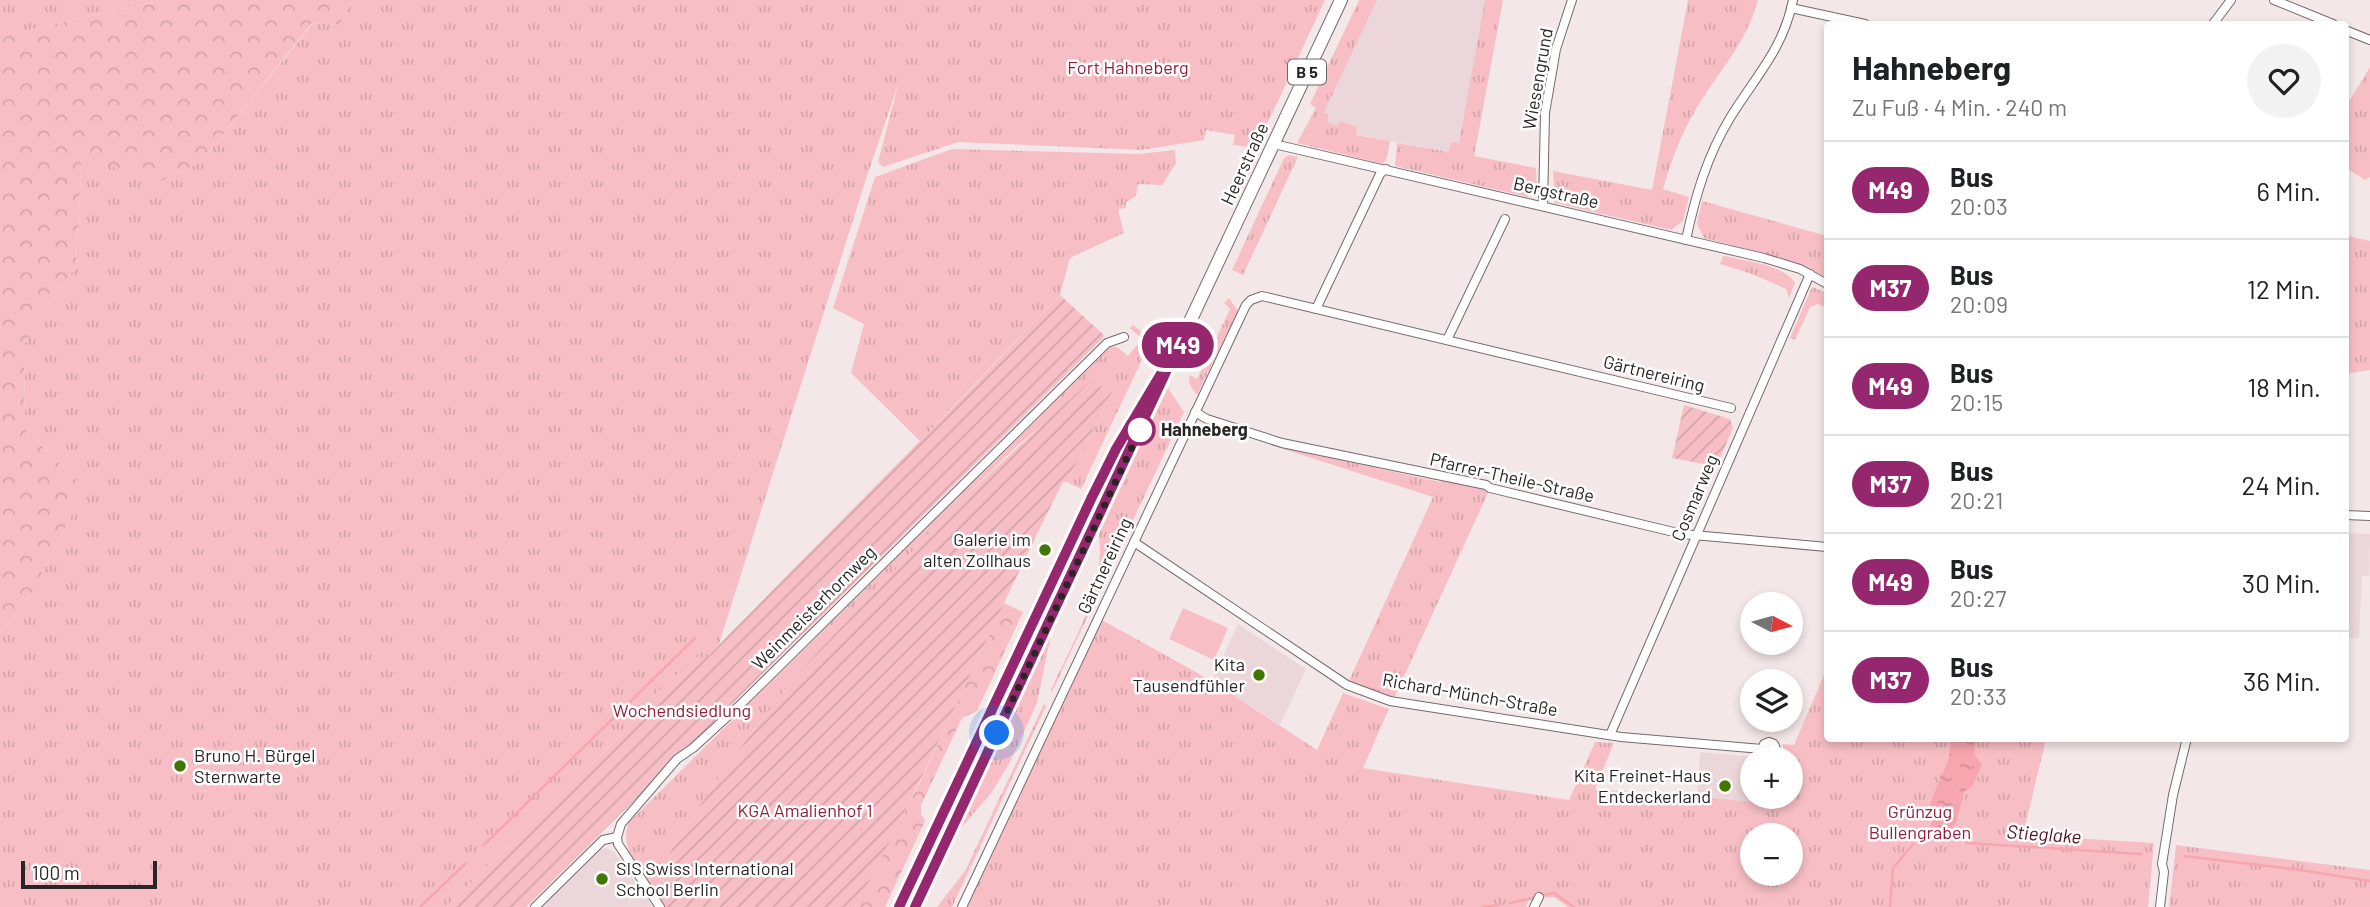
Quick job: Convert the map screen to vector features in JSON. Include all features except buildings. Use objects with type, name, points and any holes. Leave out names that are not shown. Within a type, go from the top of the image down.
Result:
[{"type":"main road","name":"Heerstraße","points":[[915,907],[1341,0]]},
{"type":"main road","name":"Heerstraße","points":[[899,907],[1092,497],[1116,449],[1180,342]]},
{"type":"street","name":"Wiesengrund","points":[[1543,206],[1545,113],[1556,48],[1572,0]]},
{"type":"street","points":[[2215,21],[2231,0]]},
{"type":"street","points":[[2274,0],[2326,21]]},
{"type":"street","points":[[1686,240],[1697,192],[1719,137],[1778,47],[1792,4],[1854,21]]},
{"type":"street","points":[[2349,32],[2370,40]]},
{"type":"street","name":"Bergstraße","points":[[1274,144],[1784,263],[1824,282]]},
{"type":"street","points":[[1316,309],[1380,174],[1386,169]]},
{"type":"street","points":[[1447,340],[1505,219]]},
{"type":"street","name":"Cosmarweg","points":[[1610,735],[1810,274]]},
{"type":"street","name":"Gärtnereiring","points":[[962,907],[1195,412],[1246,305],[1251,300],[1262,296],[1731,408]]},
{"type":"street","name":"Weinmeisterhornweg","points":[[535,907],[603,841],[617,837],[621,824],[677,758],[693,748],[740,705],[1107,343],[1124,337]]},
{"type":"street","name":"Pfarrer-Theile-Straße","points":[[1195,412],[1207,419],[1282,443],[1458,479],[1696,536],[1824,547]]},
{"type":"street","points":[[2349,514],[2370,516]]},
{"type":"street","name":"Richard-Münch-Straße","points":[[1134,542],[1351,687],[1390,701],[1610,735],[1740,747]]},
{"type":"street","points":[[2160,907],[2164,872],[2162,864],[2169,816],[2186,742]]},
{"type":"street","points":[[617,837],[618,844],[660,907]]},
{"type":"street","points":[[1534,907],[1539,897]]},
{"type":"shaded area","points":[[1372,0],[1503,0],[1474,157],[1313,126]]},
{"type":"shaded area","points":[[2349,533],[2370,534],[2369,576],[2362,576],[2359,638],[2349,638]]},
{"type":"shaded area","name":"Kita Tausendfühler","points":[[1238,624],[1306,669],[1280,725],[1212,681]]},
{"type":"shaded area","name":"Kita Freinet-Haus Entdeckerland","points":[[1700,752],[1740,756],[1740,802],[1697,798]]},
{"type":"shaded area","name":"SIS Swiss International School Berlin","points":[[607,848],[614,852],[653,907],[542,907],[600,849]]},
{"type":"green space","points":[[0,0],[163,0],[10,34],[0,41]]},
{"type":"green space","points":[[163,0],[353,0],[340,25],[312,23],[201,162],[153,185],[82,153],[76,266],[24,345],[25,429],[85,489],[31,594],[0,633],[0,41],[10,34]]},
{"type":"green space","name":"Fort Hahneberg","points":[[353,0],[1325,0],[1256,148],[1233,145],[1235,135],[1206,130],[1204,140],[1141,150],[958,142],[883,167],[878,162],[899,82],[719,644],[705,659],[659,690],[622,734],[446,907],[0,907],[0,633],[31,594],[85,489],[25,429],[24,345],[76,266],[82,152],[153,185],[201,162],[313,23],[340,25]]},
{"type":"green space","points":[[1359,0],[1377,0],[1324,112],[1329,115],[1327,122],[1337,126],[1340,121],[1357,127],[1356,135],[1390,141],[1383,164],[1297,143],[1316,108],[1310,104]]},
{"type":"green space","points":[[1485,0],[1503,0],[1474,156],[1536,168],[1537,191],[1528,197],[1395,166],[1397,143],[1449,152],[1451,142],[1459,143]]},
{"type":"green space","points":[[1688,0],[1758,0],[1747,30],[1691,118],[1669,168],[1663,189],[1689,197],[1683,221],[1671,230],[1555,203],[1553,171],[1652,190]]},
{"type":"green space","points":[[2370,67],[2370,177],[2365,180],[2349,170],[2349,101]]},
{"type":"green space","points":[[952,149],[1139,154],[1175,150],[1176,163],[1162,185],[1138,184],[1136,196],[1126,202],[1126,208],[1118,209],[1124,233],[1070,258],[1060,295],[920,441],[851,373],[864,324],[833,308],[875,177]]},
{"type":"green space","points":[[1289,155],[1298,157],[1243,275],[1232,270],[1284,158]]},
{"type":"green space","points":[[1702,201],[1824,235],[1824,277],[1785,259],[1704,238],[1697,224]]},
{"type":"green space","points":[[2349,236],[2370,241],[2370,370],[2349,373]]},
{"type":"green space","points":[[1723,256],[1762,264],[1790,277],[1795,283],[1789,298],[1786,289],[1720,264]]},
{"type":"green space","points":[[1812,287],[1824,292],[1824,307],[1818,304],[1810,307],[1795,340],[1790,338]]},
{"type":"green space","name":"Wochendsiedlung","points":[[1060,295],[1105,336],[526,907],[446,907],[622,734],[659,690],[698,656],[705,659]]},
{"type":"green space","points":[[1229,298],[1238,311],[1197,395],[1189,378],[1190,375],[1197,379],[1230,309],[1224,303]]},
{"type":"green space","points":[[1133,325],[1145,334],[1156,330],[1081,489],[1067,482],[1112,392],[1052,417],[1018,445],[960,501],[797,674],[730,761],[672,847],[659,899],[630,852],[626,832],[629,822],[1110,347],[1117,347],[1128,356],[1142,339],[1130,328]]},
{"type":"green space","name":"KGA Amalienhof 1","points":[[1090,381],[1112,392],[1067,482],[1063,482],[910,802],[855,907],[665,907],[659,899],[672,847],[730,761],[797,674],[960,501]]},
{"type":"green space","points":[[1168,388],[1184,412],[1052,692],[1093,592],[1100,550],[1098,530]]},
{"type":"green space","points":[[1684,405],[1730,419],[1733,428],[1718,463],[1714,466],[1672,458]]},
{"type":"green space","points":[[1268,444],[1440,482],[1444,480],[1486,489],[1488,493],[1395,696],[1391,698],[1349,681],[1433,497]]},
{"type":"green space","points":[[1091,548],[1051,635],[1037,703],[1010,762],[992,792],[961,828],[921,907]]},
{"type":"green space","points":[[1004,603],[1023,612],[977,711],[962,718],[921,805],[921,814],[925,821],[885,907],[855,907],[920,782]]},
{"type":"green space","points":[[1183,608],[1228,628],[1214,660],[1169,639]]},
{"type":"green space","name":"Grünzug Bullengraben","points":[[1102,620],[1212,681],[1317,750],[1343,693],[1389,709],[1363,768],[1569,800],[1595,742],[1614,743],[1595,789],[1740,801],[1740,809],[1803,809],[1803,746],[1783,744],[1794,745],[1800,732],[1803,732],[1803,724],[1824,675],[1824,742],[2045,742],[2023,835],[2154,843],[2148,907],[1568,907],[1554,897],[1529,899],[1526,907],[967,907]]},
{"type":"green space","points":[[1044,704],[1046,706],[952,907],[937,907],[965,871]]},
{"type":"green space","points":[[2176,845],[2370,870],[2370,907],[2169,907]]},
{"type":"water","points":[[1951,742],[1976,742],[1974,753],[1982,765],[1972,786],[1964,792],[1956,823],[1950,829],[1941,831],[1932,825],[1930,803],[1949,758]]},
{"type":"waterway","points":[[484,845],[695,638]]},
{"type":"waterway","points":[[1923,836],[1932,825]]},
{"type":"waterway","name":"Stieglake","points":[[1950,829],[1967,843],[2141,854]]},
{"type":"waterway","points":[[1890,907],[1893,868],[1913,844]]},
{"type":"waterway","name":"Stieglake","points":[[2184,856],[2370,881]]},
{"type":"waterway","points":[[420,907],[466,863]]},
{"type":"waterway","points":[[1543,895],[1554,893],[1574,907]]},
{"type":"waterway","points":[[1510,903],[1533,898]]},
{"type":"waterway","points":[[1483,907],[1498,905]]},
{"type":"bus line","name":"M49","points":[[899,907],[1092,497],[1116,449],[1180,342],[915,907]]},
{"type":"place","name":"Hahneberg","points":[[1140,430]]},
{"type":"place","name":"Galerie im alten Zollhaus","points":[[1045,550]]},
{"type":"place","name":"Kita Tausendfühler","points":[[1259,675]]},
{"type":"place","name":"Bruno H. Bürgel Sternwarte","points":[[180,766]]},
{"type":"place","name":"Kita Freinet-Haus Entdeckerland","points":[[1725,786]]},
{"type":"place","name":"SIS Swiss International School Berlin","points":[[602,879]]},
{"type":"route","points":[[997,733],[1140,430]]}]
